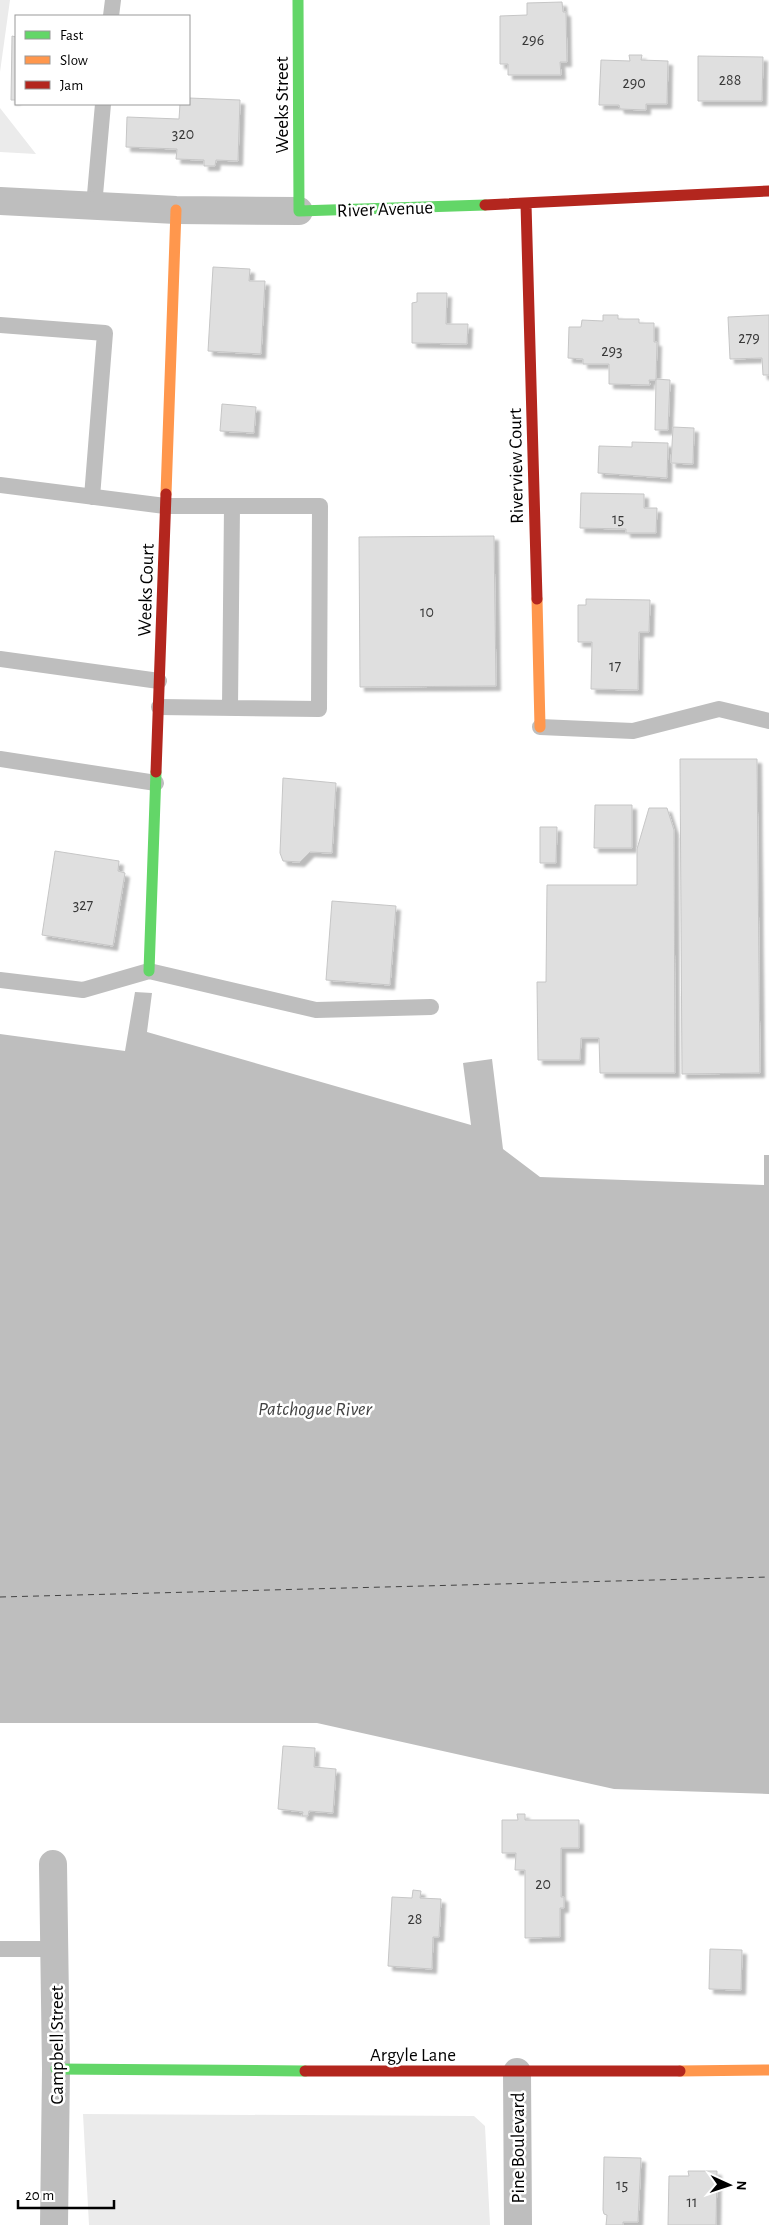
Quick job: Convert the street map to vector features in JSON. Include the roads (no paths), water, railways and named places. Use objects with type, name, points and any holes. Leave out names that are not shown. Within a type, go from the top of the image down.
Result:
[{"type":"street","name":"Weeks Street","points":[[298,0],[299,211]]},
{"type":"street","name":"River Avenue","points":[[0,201],[176,210],[299,211],[526,204],[769,191]]},
{"type":"street","name":"Riverview Court","points":[[526,204],[540,727]]},
{"type":"street","name":"Weeks Court","points":[[149,971],[176,210]]},
{"type":"street","name":"Campbell Street","points":[[54,1864],[56,1948],[54,2225]]},
{"type":"street","name":"Argyle Lane","points":[[56,2069],[517,2072],[769,2070]]},
{"type":"street","name":"Pine Boulevard","points":[[517,2072],[518,2225]]},
{"type":"lane","points":[[111,15],[113,0]]},
{"type":"lane","points":[[94,206],[103,105]]},
{"type":"lane","points":[[0,325],[105,333],[92,497]]},
{"type":"lane","points":[[0,485],[165,506],[320,506],[319,709],[159,706]]},
{"type":"lane","points":[[230,707],[232,506]]},
{"type":"lane","points":[[0,659],[159,681]]},
{"type":"lane","points":[[540,727],[632,731],[719,709],[769,721]]},
{"type":"lane","points":[[0,759],[156,782]]},
{"type":"lane","points":[[0,980],[83,990],[149,971],[316,1010],[430,1007]]},
{"type":"lane","points":[[0,1949],[56,1948]]},
{"type":"water","name":"Patchogue River","points":[[135,992],[152,993],[147,1032],[471,1125],[463,1063],[492,1059],[503,1149],[540,1177],[764,1185],[764,1155],[769,1155],[769,1794],[614,1789],[317,1723],[0,1723],[0,1034],[125,1051]]}]
